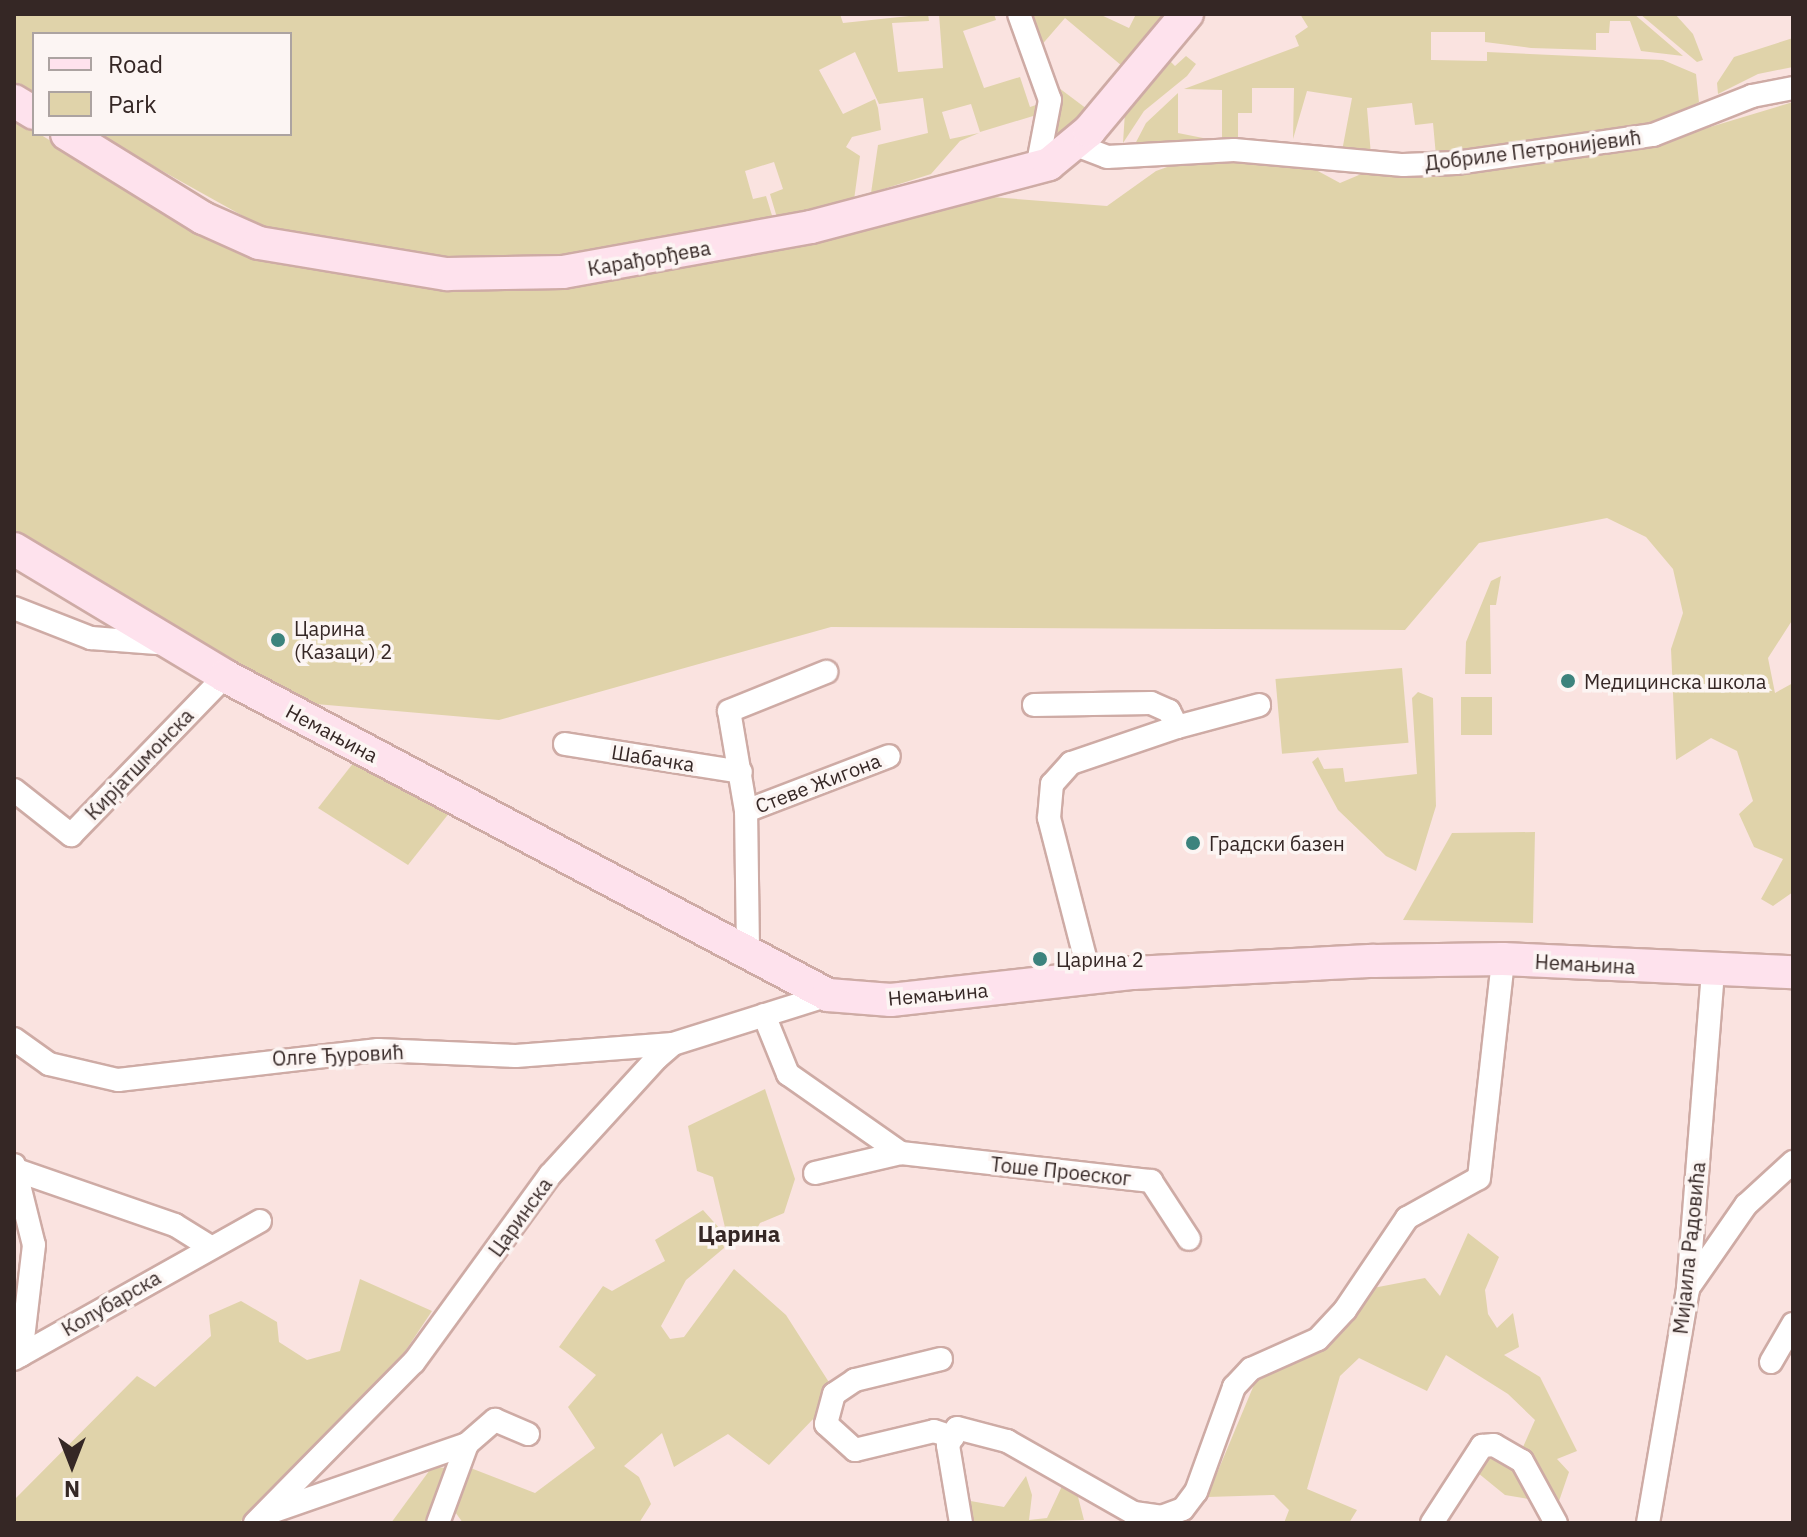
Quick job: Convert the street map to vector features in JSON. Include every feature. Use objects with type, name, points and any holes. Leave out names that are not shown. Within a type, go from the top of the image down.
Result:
[{"type":"main road","name":"Карађорђева","points":[[70,136],[203,218],[259,243],[372,265],[484,276],[636,263],[811,227],[1037,168],[1076,145],[1187,14]]},
{"type":"main road","points":[[14,101],[32,112]]},
{"type":"main road","name":"Немањина","points":[[14,549],[225,676],[828,995],[891,1000],[1090,977],[1503,959],[1793,972]]},
{"type":"street","points":[[1019,14],[1050,100],[1037,168]]},
{"type":"street","name":"Добриле Петронијевић","points":[[1076,145],[1107,157],[1234,150],[1403,165],[1456,163],[1653,135],[1752,96],[1793,88]]},
{"type":"street","name":"Немањина","points":[[14,608],[91,638],[170,644]]},
{"type":"street","points":[[748,951],[746,811],[729,711],[826,672]]},
{"type":"street","name":"Кирјатшмонска","points":[[14,790],[71,835],[225,676]]},
{"type":"street","points":[[1034,705],[1151,703],[1169,711],[1177,727]]},
{"type":"street","points":[[1090,977],[1049,818],[1052,784],[1071,763],[1177,727],[1259,705]]},
{"type":"street","name":"Шабачка","points":[[565,744],[741,772]]},
{"type":"street","name":"Стеве Жигона","points":[[746,811],[889,756]]},
{"type":"street","points":[[961,1523],[948,1445],[957,1428],[1007,1441],[1134,1513],[1161,1517],[1183,1509],[1196,1492],[1234,1387],[1251,1369],[1318,1339],[1345,1310],[1407,1218],[1479,1178],[1503,959]]},
{"type":"street","name":"Мијаила Радовића","points":[[1648,1523],[1688,1289],[1713,970]]},
{"type":"street","name":"Царинска","points":[[259,1519],[414,1362],[550,1175],[673,1044],[828,995]]},
{"type":"street","name":"Тоше Проеског","points":[[764,1015],[788,1074],[901,1153]]},
{"type":"street","name":"Олге Ђуровић","points":[[14,1039],[49,1064],[118,1080],[378,1050],[516,1056],[673,1044]]},
{"type":"street","name":"Тоше Проеског","points":[[815,1173],[901,1153],[1151,1181],[1189,1239]]},
{"type":"street","points":[[1688,1289],[1746,1205],[1793,1162]]},
{"type":"street","points":[[16,1168],[175,1225],[209,1246]]},
{"type":"street","points":[[16,1168],[34,1245],[17,1357]]},
{"type":"street","name":"Колубарска","points":[[17,1357],[209,1246],[260,1221]]},
{"type":"street","points":[[1771,1362],[1793,1324]]},
{"type":"street","points":[[941,1359],[855,1380],[834,1394],[826,1424],[855,1450],[934,1431],[953,1437]]},
{"type":"street","name":"Царинска","points":[[259,1519],[467,1444],[495,1420],[528,1434]]},
{"type":"street","points":[[438,1523],[467,1444]]},
{"type":"street","points":[[1432,1523],[1482,1446],[1494,1445],[1522,1461],[1556,1523]]},
{"type":"green space","points":[[14,14],[840,14],[843,23],[928,14],[929,21],[892,23],[898,72],[943,68],[939,14],[994,14],[996,20],[963,31],[984,88],[1020,77],[1030,107],[1042,103],[1043,113],[980,132],[971,104],[942,112],[950,139],[979,133],[960,141],[931,174],[871,193],[878,145],[928,133],[923,98],[879,104],[855,52],[819,70],[843,114],[875,99],[878,108],[881,130],[852,137],[846,147],[860,156],[854,200],[778,221],[770,194],[783,189],[774,162],[745,171],[753,199],[766,196],[774,222],[545,259],[469,261],[339,248],[261,226],[100,136],[292,136],[292,32],[32,32],[32,96],[14,85]]},
{"type":"green space","points":[[1027,14],[1099,14],[1129,28],[1136,14],[1177,14],[1128,71],[1065,18],[1039,48]]},
{"type":"green space","points":[[1300,14],[1634,14],[1683,56],[1641,51],[1630,21],[1610,21],[1609,33],[1596,33],[1596,50],[1531,48],[1485,42],[1485,32],[1431,32],[1431,60],[1487,61],[1487,52],[1663,60],[1696,74],[1699,102],[1650,129],[1436,156],[1433,123],[1415,125],[1412,103],[1367,108],[1371,155],[1342,151],[1352,98],[1307,91],[1293,139],[1294,88],[1252,88],[1252,113],[1238,113],[1238,139],[1222,139],[1222,90],[1184,89],[1299,46],[1295,36],[1308,27]]},
{"type":"green space","points":[[1640,14],[1675,14],[1693,34],[1703,60],[1697,62]]},
{"type":"green space","points":[[1793,38],[1793,67],[1758,74],[1718,94],[1717,83],[1734,57]]},
{"type":"green space","points":[[1186,56],[1196,64],[1187,76],[1144,111],[1123,143],[1125,112],[1170,61],[1175,66]]},
{"type":"green space","points":[[1051,82],[1091,112],[1048,144],[1059,108]]},
{"type":"green space","points":[[1178,93],[1178,133],[1208,139],[1134,146],[1146,123]]},
{"type":"green space","points":[[1793,102],[1793,619],[1768,658],[1775,693],[1793,683],[1793,892],[1773,906],[1761,899],[1783,859],[1754,847],[1739,814],[1753,801],[1737,751],[1711,738],[1676,760],[1671,649],[1683,613],[1673,569],[1646,537],[1607,518],[1479,543],[1405,630],[831,627],[499,720],[293,702],[14,535],[14,118],[32,129],[32,136],[43,136],[174,218],[235,246],[315,269],[411,283],[591,282],[824,236],[979,196],[1107,206],[1156,171],[1195,157],[1305,164],[1340,183],[1366,172],[1657,143]]},
{"type":"green space","points":[[1501,576],[1496,605],[1490,605],[1491,674],[1465,674],[1466,642],[1491,581]]},
{"type":"green space","points":[[1402,668],[1409,743],[1282,754],[1275,679]]},
{"type":"green space","points":[[1418,692],[1433,698],[1436,806],[1416,871],[1386,856],[1338,810],[1312,762],[1318,757],[1324,769],[1343,768],[1345,782],[1417,774],[1412,698]]},
{"type":"green space","points":[[1461,697],[1492,697],[1492,735],[1461,735]]},
{"type":"green space","points":[[358,757],[450,812],[408,865],[318,808]]},
{"type":"green space","points":[[1535,832],[1533,923],[1403,920],[1452,833]]},
{"type":"green space","points":[[765,1089],[795,1179],[784,1213],[760,1223],[750,1242],[728,1240],[713,1177],[697,1171],[688,1126]]},
{"type":"green space","points":[[703,1210],[721,1230],[724,1248],[686,1280],[661,1326],[670,1339],[684,1337],[734,1269],[786,1315],[832,1387],[815,1417],[769,1465],[728,1434],[674,1467],[662,1433],[624,1466],[639,1477],[651,1504],[639,1523],[463,1523],[453,1509],[468,1467],[535,1493],[595,1448],[568,1407],[596,1375],[559,1347],[603,1286],[612,1291],[665,1261],[655,1240]]},
{"type":"green space","points":[[1468,1233],[1499,1257],[1485,1290],[1488,1314],[1497,1328],[1513,1313],[1519,1347],[1504,1355],[1540,1377],[1577,1451],[1557,1459],[1569,1472],[1558,1504],[1505,1495],[1478,1473],[1479,1453],[1523,1447],[1535,1420],[1508,1394],[1446,1355],[1427,1391],[1359,1358],[1340,1376],[1307,1489],[1357,1510],[1349,1523],[1284,1523],[1289,1510],[1274,1495],[1207,1497],[1256,1380],[1294,1360],[1373,1288],[1425,1278],[1440,1296]]},
{"type":"green space","points":[[360,1279],[432,1311],[392,1371],[239,1523],[14,1523],[14,1500],[137,1376],[155,1387],[211,1336],[209,1315],[241,1301],[277,1322],[279,1342],[307,1360],[340,1351]]},
{"type":"green space","points":[[432,1467],[447,1468],[429,1523],[391,1523]]},
{"type":"green space","points":[[1026,1476],[1032,1495],[1029,1520],[1047,1518],[1063,1484],[1076,1489],[1084,1520],[970,1523],[965,1500],[1004,1507]]},
{"type":"place","name":"Царина (Казаци) 2","points":[[278,640]]},
{"type":"place","name":"Медицинска школа","points":[[1568,681]]},
{"type":"place","name":"Градски базен","points":[[1193,843]]},
{"type":"place","name":"Царина 2","points":[[1040,959]]},
{"type":"district","name":"Царина","points":[[739,1234]]}]
